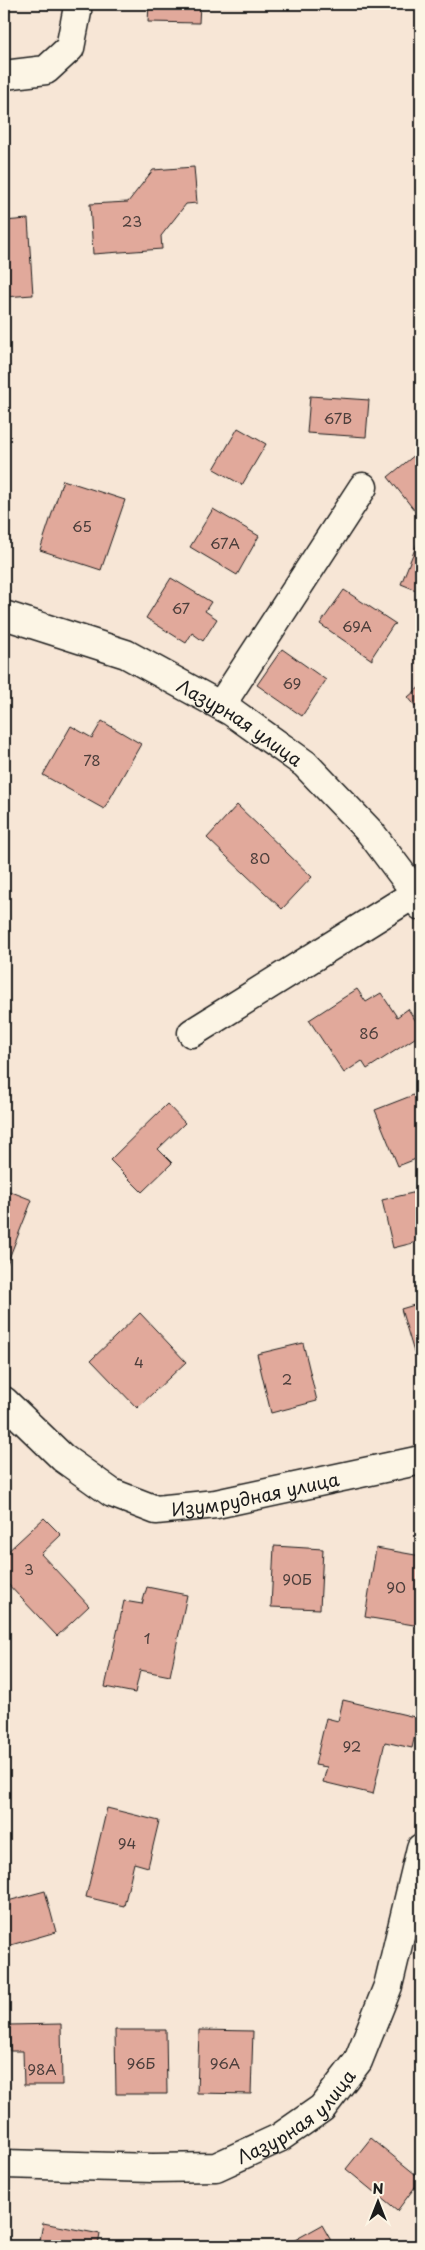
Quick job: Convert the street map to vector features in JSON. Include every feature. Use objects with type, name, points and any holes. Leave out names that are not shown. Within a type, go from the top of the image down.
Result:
[{"type":"street","points":[[4,75],[46,70],[70,48],[78,12],[77,4]]},
{"type":"street","points":[[221,706],[363,487]]},
{"type":"street","name":"Лазурная улица","points":[[4,615],[126,654],[221,706],[304,764],[371,833],[418,899]]},
{"type":"street","points":[[192,1033],[418,899]]},
{"type":"street","name":"Изумрудная улица","points":[[4,1401],[70,1463],[112,1493],[156,1510],[216,1504],[421,1460]]},
{"type":"street","name":"Лазурная улица","points":[[4,2164],[153,2168],[216,2167],[279,2138],[322,2108],[358,2061],[388,1986],[421,1848]]},
{"type":"building","points":[[149,4],[200,4],[199,23],[148,22]]},
{"type":"building","points":[[194,167],[197,203],[186,204],[161,236],[162,249],[93,254],[90,204],[128,202],[153,170]]},
{"type":"building","points":[[28,219],[33,295],[4,297],[4,221]]},
{"type":"building","points":[[310,396],[369,400],[366,437],[307,433]]},
{"type":"building","points":[[238,428],[266,444],[242,485],[214,469]]},
{"type":"building","points":[[416,454],[421,460],[421,506],[415,511],[388,477]]},
{"type":"building","points":[[63,480],[125,500],[101,570],[40,550]]},
{"type":"building","points":[[213,509],[259,536],[237,575],[190,547]]},
{"type":"building","points":[[417,544],[421,546],[421,592],[401,584]]},
{"type":"building","points":[[171,578],[211,602],[205,611],[217,619],[203,641],[192,633],[186,643],[146,618]]},
{"type":"building","points":[[344,590],[396,624],[393,625],[372,657],[372,660],[320,624]]},
{"type":"building","points":[[282,649],[326,680],[302,716],[257,685]]},
{"type":"building","points":[[421,686],[421,713],[408,697]]},
{"type":"building","points":[[102,721],[141,744],[104,809],[43,775],[71,726],[92,738]]},
{"type":"building","points":[[237,805],[312,877],[282,909],[207,838]]},
{"type":"building","points":[[357,989],[366,1002],[381,993],[397,1017],[408,1009],[421,1029],[421,1034],[367,1069],[362,1061],[344,1073],[309,1020]]},
{"type":"building","points":[[421,1092],[421,1157],[398,1166],[375,1110]]},
{"type":"building","points":[[167,1104],[185,1123],[158,1149],[172,1163],[142,1192],[110,1160]]},
{"type":"building","points":[[4,1189],[32,1200],[4,1271]]},
{"type":"building","points":[[421,1191],[421,1241],[393,1248],[382,1200]]},
{"type":"building","points":[[421,1303],[421,1357],[416,1359],[401,1309]]},
{"type":"building","points":[[140,1313],[186,1362],[137,1408],[91,1360]]},
{"type":"building","points":[[303,1343],[317,1401],[271,1413],[257,1354]]},
{"type":"building","points":[[44,1518],[61,1535],[41,1554],[89,1606],[57,1636],[4,1580],[4,1555]]},
{"type":"building","points":[[274,1546],[323,1549],[320,1609],[271,1607]]},
{"type":"building","points":[[376,1548],[421,1556],[420,1626],[365,1617]]},
{"type":"building","points":[[147,1587],[187,1595],[170,1676],[140,1670],[135,1693],[105,1687],[124,1601],[142,1604]]},
{"type":"building","points":[[343,1700],[419,1718],[412,1748],[385,1742],[373,1794],[323,1782],[327,1767],[315,1765],[326,1718],[338,1721]]},
{"type":"building","points":[[107,1808],[159,1821],[148,1867],[134,1863],[124,1906],[86,1897]]},
{"type":"building","points":[[45,1891],[56,1932],[4,1947],[4,1902]]},
{"type":"building","points":[[61,2024],[62,2085],[24,2085],[23,2051],[10,2051],[9,2025]]},
{"type":"building","points":[[115,2030],[166,2030],[167,2094],[116,2094]]},
{"type":"building","points":[[199,2030],[253,2031],[251,2094],[197,2093]]},
{"type":"building","points":[[371,2138],[421,2179],[397,2211],[346,2169]]},
{"type":"building","points":[[43,2223],[100,2234],[98,2246],[39,2246]]},
{"type":"building","points":[[322,2225],[334,2246],[284,2246]]}]
